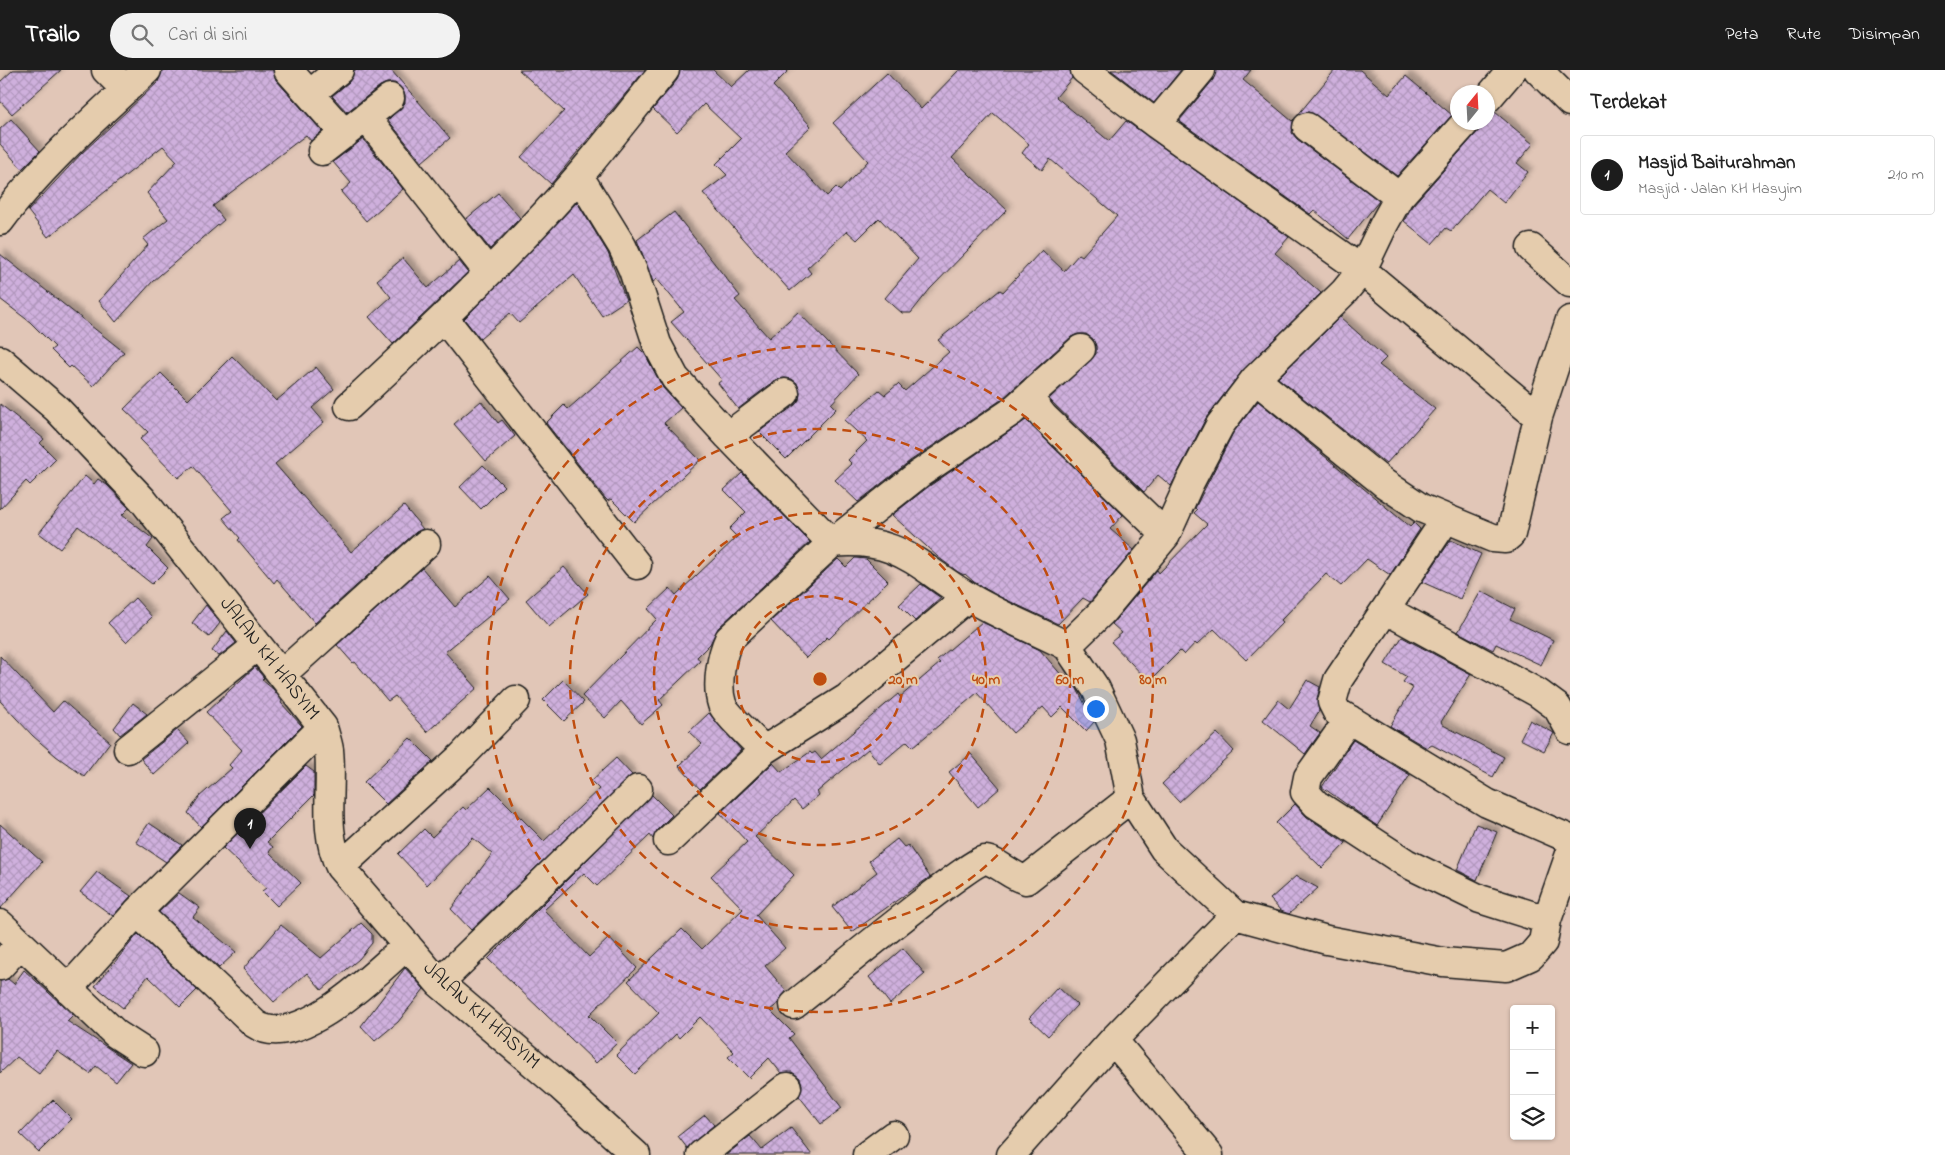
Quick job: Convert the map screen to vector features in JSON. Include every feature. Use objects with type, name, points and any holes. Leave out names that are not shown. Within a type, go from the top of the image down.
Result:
[{"type":"street","points":[[106,70],[125,89]]},
{"type":"street","points":[[0,221],[16,199],[146,70]]},
{"type":"street","points":[[288,70],[345,134]]},
{"type":"street","points":[[310,94],[339,70]]},
{"type":"street","points":[[349,406],[444,318],[579,176],[665,70]]},
{"type":"street","points":[[1085,70],[1156,124],[1362,270],[1538,417]]},
{"type":"street","points":[[1156,124],[1201,70]]},
{"type":"street","points":[[1495,90],[1512,70]]},
{"type":"street","points":[[1538,70],[1570,102]]},
{"type":"street","points":[[322,151],[390,98]]},
{"type":"street","points":[[366,117],[488,272]]},
{"type":"street","points":[[1308,127],[1399,197]]},
{"type":"street","points":[[1067,646],[1101,613],[1166,535],[1189,484],[1220,424],[1255,379],[1344,292],[1362,270],[1399,197],[1459,130]]},
{"type":"street","points":[[579,176],[622,246],[633,270],[657,344],[675,378],[728,436],[832,543]]},
{"type":"street","points":[[1531,248],[1570,283]]},
{"type":"street","points":[[444,318],[637,565]]},
{"type":"street","points":[[1255,379],[1385,484],[1421,508],[1493,538],[1505,539],[1511,534],[1538,417],[1570,320]]},
{"type":"street","points":[[764,750],[722,706],[720,690],[724,649],[729,640],[832,543],[919,474],[992,427],[1081,349]]},
{"type":"street","name":"JALAN KH HASYIM","points":[[0,360],[57,409],[142,499],[324,728],[328,750],[329,821],[335,855],[340,867],[439,983],[560,1086],[636,1155]]},
{"type":"street","points":[[728,436],[785,393]]},
{"type":"street","points":[[1028,397],[1044,416],[1166,535]]},
{"type":"street","points":[[1446,519],[1334,689],[1332,702],[1337,712],[1487,803],[1570,839]]},
{"type":"street","points":[[832,543],[857,540],[880,544],[916,560],[968,597],[1067,646],[1096,689],[1120,740],[1131,798],[1164,850],[1235,915],[1337,942],[1443,962],[1506,967],[1531,956],[1543,942],[1547,920],[1570,854]]},
{"type":"street","points":[[282,674],[426,544]]},
{"type":"street","points":[[668,841],[764,750],[847,698],[968,597]]},
{"type":"street","points":[[1386,610],[1538,693],[1557,707],[1570,730]]},
{"type":"street","points":[[128,749],[258,645]]},
{"type":"street","points":[[340,867],[462,756],[516,700]]},
{"type":"street","points":[[1349,719],[1308,777],[1305,792],[1316,804],[1406,863],[1480,899],[1547,920]]},
{"type":"street","points":[[68,989],[137,912],[324,728]]},
{"type":"street","points":[[439,983],[638,788]]},
{"type":"street","points":[[794,1005],[981,861],[987,860],[1017,878],[1026,880],[1131,798]]},
{"type":"street","points":[[137,912],[263,1030],[274,1031],[305,1023],[340,1004],[408,946]]},
{"type":"street","points":[[1011,1155],[1113,1040],[1235,915]]},
{"type":"street","points":[[0,924],[116,1034],[144,1052]]},
{"type":"street","points":[[0,966],[20,944]]},
{"type":"street","points":[[1113,1040],[1209,1155]]},
{"type":"street","points":[[701,1155],[787,1086]]},
{"type":"street","points":[[867,1155],[894,1135]]},
{"type":"building","points":[[13,70],[61,70],[12,114],[0,101],[0,82]]},
{"type":"building","points":[[162,70],[273,70],[276,80],[322,131],[311,141],[306,135],[213,206],[224,220],[153,281],[116,322],[99,301],[148,245],[143,239],[168,219],[147,193],[177,161],[163,146],[48,237],[28,211],[81,154],[158,82]]},
{"type":"building","points":[[354,70],[391,70],[450,138],[422,162],[388,120],[405,103],[405,95],[402,89],[395,83],[387,83],[380,86],[347,112],[332,96],[349,82]]},
{"type":"building","points":[[519,70],[645,70],[551,184],[521,157],[564,111]]},
{"type":"building","points":[[680,70],[713,70],[731,87],[749,70],[789,70],[773,86],[811,126],[785,151],[827,196],[836,187],[840,191],[868,161],[833,123],[887,73],[921,109],[959,70],[1070,70],[1072,78],[1056,97],[1109,141],[1126,121],[1289,237],[1275,253],[1321,293],[1243,370],[1206,418],[1171,486],[1158,475],[1144,492],[1049,399],[1096,354],[1096,346],[1093,339],[1086,334],[1078,334],[1071,337],[1001,400],[910,461],[858,502],[835,480],[852,464],[848,460],[867,441],[844,420],[879,390],[885,395],[898,384],[905,391],[949,352],[938,340],[1000,290],[1003,292],[1042,250],[1064,271],[1079,254],[1082,256],[1117,216],[1050,159],[1042,170],[1022,153],[1029,144],[993,113],[952,158],[1007,210],[930,289],[911,313],[902,313],[885,298],[918,259],[879,218],[857,240],[847,231],[807,268],[811,273],[790,291],[703,193],[727,175],[716,164],[741,139],[704,104],[677,132],[653,109],[677,80]]},
{"type":"building","points":[[1111,70],[1181,70],[1154,103]]},
{"type":"building","points":[[1216,70],[1251,70],[1243,80],[1292,121],[1294,119],[1292,133],[1297,139],[1379,201],[1348,239],[1314,210],[1310,214],[1179,121],[1213,80]]},
{"type":"building","points":[[1335,70],[1360,70],[1389,95],[1406,76],[1450,113],[1450,117],[1397,176],[1316,115],[1308,112],[1297,116]]},
{"type":"building","points":[[1495,112],[1533,144],[1517,163],[1528,172],[1504,203],[1487,189],[1451,231],[1446,228],[1432,244],[1404,221],[1412,206],[1479,130],[1495,130]]},
{"type":"building","points":[[11,119],[40,151],[22,169],[0,144],[0,129]]},
{"type":"building","points":[[363,139],[403,189],[366,221],[341,192],[351,183],[333,162]]},
{"type":"building","points":[[498,193],[520,218],[490,249],[466,219]]},
{"type":"building","points":[[577,202],[608,253],[626,300],[602,316],[574,275],[519,323],[510,313],[480,339],[464,319]]},
{"type":"building","points":[[674,212],[740,296],[735,300],[769,338],[798,312],[858,374],[831,404],[836,409],[786,459],[759,432],[799,400],[800,392],[797,383],[792,379],[776,380],[738,409],[718,383],[722,380],[671,322],[684,312],[657,279],[653,282],[637,240]]},
{"type":"building","points":[[0,254],[124,352],[93,386],[71,366],[69,368],[51,350],[55,347],[30,322],[0,299]]},
{"type":"building","points":[[403,258],[428,288],[459,261],[468,272],[393,344],[369,317],[391,297],[377,280]]},
{"type":"building","points":[[1340,317],[1386,358],[1379,365],[1435,409],[1386,464],[1278,378]]},
{"type":"building","points":[[638,347],[645,354],[663,388],[681,408],[664,423],[700,460],[634,522],[611,499],[608,501],[605,498],[546,423],[564,405],[568,409]]},
{"type":"building","points":[[232,356],[276,401],[316,367],[334,389],[312,408],[324,422],[275,464],[351,552],[404,506],[423,529],[416,532],[315,623],[277,579],[274,583],[238,540],[240,538],[223,518],[232,511],[193,466],[178,478],[140,439],[148,432],[124,409],[161,373],[188,400]]},
{"type":"building","points":[[481,401],[498,423],[502,420],[515,436],[486,461],[454,424]]},
{"type":"building","points":[[1258,401],[1410,527],[1414,523],[1420,529],[1390,575],[1367,559],[1341,586],[1326,574],[1281,620],[1283,622],[1246,660],[1214,629],[1197,645],[1195,643],[1184,655],[1180,651],[1149,682],[1111,642],[1122,633],[1112,624],[1157,570],[1159,573],[1207,524],[1194,513],[1197,510],[1195,508],[1233,433]]},
{"type":"building","points":[[0,404],[44,439],[40,443],[56,459],[30,485],[26,481],[0,509]]},
{"type":"building","points":[[1026,420],[1123,515],[1110,529],[1134,550],[1090,602],[1083,598],[1058,624],[998,596],[974,582],[965,574],[958,572],[938,557],[892,515],[928,487]]},
{"type":"building","points":[[483,465],[504,486],[481,509],[460,487]]},
{"type":"building","points":[[742,473],[810,542],[718,628],[710,644],[697,657],[700,661],[659,700],[663,705],[641,724],[621,701],[605,718],[582,696],[657,619],[648,609],[670,588],[676,595],[737,537],[729,529],[746,512],[724,490]]},
{"type":"building","points":[[85,476],[94,484],[98,479],[107,485],[129,508],[122,515],[153,539],[147,547],[168,568],[152,584],[78,526],[60,549],[39,533]]},
{"type":"building","points":[[1451,540],[1481,554],[1460,599],[1422,582]]},
{"type":"building","points":[[855,558],[866,559],[888,581],[829,639],[827,637],[806,658],[771,621],[838,559],[846,567]]},
{"type":"building","points":[[564,567],[588,594],[549,627],[526,600]]},
{"type":"building","points":[[422,568],[455,607],[490,576],[510,599],[445,652],[477,688],[427,732],[395,696],[388,701],[355,662],[353,663],[337,645]]},
{"type":"building","points":[[921,584],[941,598],[915,621],[899,605]]},
{"type":"building","points":[[1481,591],[1515,609],[1510,619],[1553,640],[1541,665],[1496,644],[1493,650],[1458,632]]},
{"type":"building","points":[[135,598],[152,617],[126,642],[108,623]]},
{"type":"building","points":[[206,605],[220,623],[209,637],[192,623]]},
{"type":"building","points":[[982,622],[1040,650],[1063,677],[1065,675],[1076,687],[1094,722],[1086,731],[1062,707],[1052,717],[1043,707],[1013,733],[977,693],[913,747],[907,741],[880,764],[868,749],[817,792],[819,795],[802,809],[794,800],[755,837],[794,875],[756,915],[785,948],[765,966],[786,991],[779,1003],[770,1010],[794,1034],[789,1038],[842,1108],[821,1124],[799,1096],[802,1085],[800,1078],[792,1072],[781,1073],[769,1058],[749,1078],[728,1057],[734,1052],[700,1017],[679,1038],[676,1034],[635,1074],[616,1055],[659,1013],[628,981],[682,929],[702,949],[743,909],[711,876],[747,842],[720,813],[773,763],[781,772],[810,752],[812,754],[815,752],[821,759],[898,694],[900,697],[940,663],[937,660]]},
{"type":"building","points":[[227,631],[236,643],[219,656],[212,651]]},
{"type":"building","points":[[1402,637],[1471,674],[1441,722],[1443,725],[1504,757],[1493,777],[1432,745],[1427,748],[1390,726],[1413,688],[1403,682],[1407,677],[1385,664]]},
{"type":"building","points":[[0,656],[53,712],[63,701],[110,742],[84,776],[56,756],[33,736],[0,701]]},
{"type":"building","points":[[255,667],[264,678],[262,680],[273,689],[282,701],[281,703],[302,726],[201,827],[188,813],[199,797],[232,768],[229,765],[242,750],[206,712]]},
{"type":"building","points":[[563,680],[584,702],[564,721],[543,700]]},
{"type":"building","points":[[1307,680],[1320,687],[1317,699],[1319,711],[1310,726],[1320,733],[1305,754],[1263,720],[1278,700],[1289,709]]},
{"type":"building","points":[[133,703],[147,714],[120,735],[114,728]]},
{"type":"building","points":[[709,713],[741,750],[700,789],[679,766],[702,744],[689,732]]},
{"type":"building","points":[[1530,720],[1554,733],[1544,751],[1520,739]]},
{"type":"building","points":[[177,730],[189,743],[154,775],[141,759]]},
{"type":"building","points":[[1217,733],[1234,751],[1179,802],[1162,784]]},
{"type":"building","points":[[410,738],[433,761],[386,804],[364,782]]},
{"type":"building","points":[[1353,740],[1410,775],[1377,826],[1322,787]]},
{"type":"building","points":[[971,754],[1000,788],[978,807],[949,772]]},
{"type":"building","points":[[616,758],[632,775],[471,930],[451,909],[492,854],[473,838],[427,885],[398,854],[424,829],[432,837],[463,807],[466,810],[490,787],[544,841],[599,789],[591,781]]},
{"type":"building","points":[[306,766],[314,772],[314,795],[267,842],[273,847],[269,852],[301,883],[277,906],[262,891],[266,888],[223,848]]},
{"type":"building","points":[[652,795],[672,815],[657,830],[653,839],[650,835],[597,886],[584,873],[544,910],[589,957],[609,938],[637,968],[589,1015],[617,1043],[596,1063],[488,959]]},
{"type":"building","points":[[1295,804],[1307,817],[1346,843],[1322,868],[1276,823]]},
{"type":"building","points":[[149,823],[182,845],[166,862],[136,842]]},
{"type":"building","points":[[0,824],[42,862],[0,909]]},
{"type":"building","points":[[1476,824],[1497,832],[1477,880],[1457,870]]},
{"type":"building","points":[[897,839],[904,847],[908,845],[930,877],[852,932],[832,907],[877,872],[869,861]]},
{"type":"building","points":[[97,872],[131,896],[113,916],[80,892]]},
{"type":"building","points":[[1296,876],[1318,888],[1289,914],[1281,911],[1270,899]]},
{"type":"building","points":[[179,893],[200,908],[193,917],[236,952],[219,968],[159,912]]},
{"type":"building","points":[[361,923],[372,934],[372,943],[359,959],[322,990],[307,973],[274,1002],[243,969],[281,925],[321,958]]},
{"type":"building","points":[[138,934],[197,990],[180,1007],[148,976],[123,1008],[95,986]]},
{"type":"building","points":[[903,948],[925,974],[890,1004],[869,977]]},
{"type":"building","points":[[405,968],[424,989],[398,1022],[375,1041],[361,1026]]},
{"type":"building","points":[[24,970],[73,1015],[67,1021],[131,1063],[116,1082],[96,1066],[90,1074],[57,1051],[39,1074],[17,1057],[0,1073],[0,981],[8,979],[14,984]]},
{"type":"building","points":[[1058,987],[1077,1005],[1048,1036],[1029,1018]]},
{"type":"building","points":[[53,1100],[72,1119],[39,1152],[20,1134]]},
{"type":"building","points":[[705,1115],[714,1125],[687,1148],[678,1136]]},
{"type":"building","points":[[791,1128],[812,1155],[726,1155],[750,1136],[762,1150]]},
{"type":"place","name":"Masjid Baiturahman","points":[[250,849]]}]
